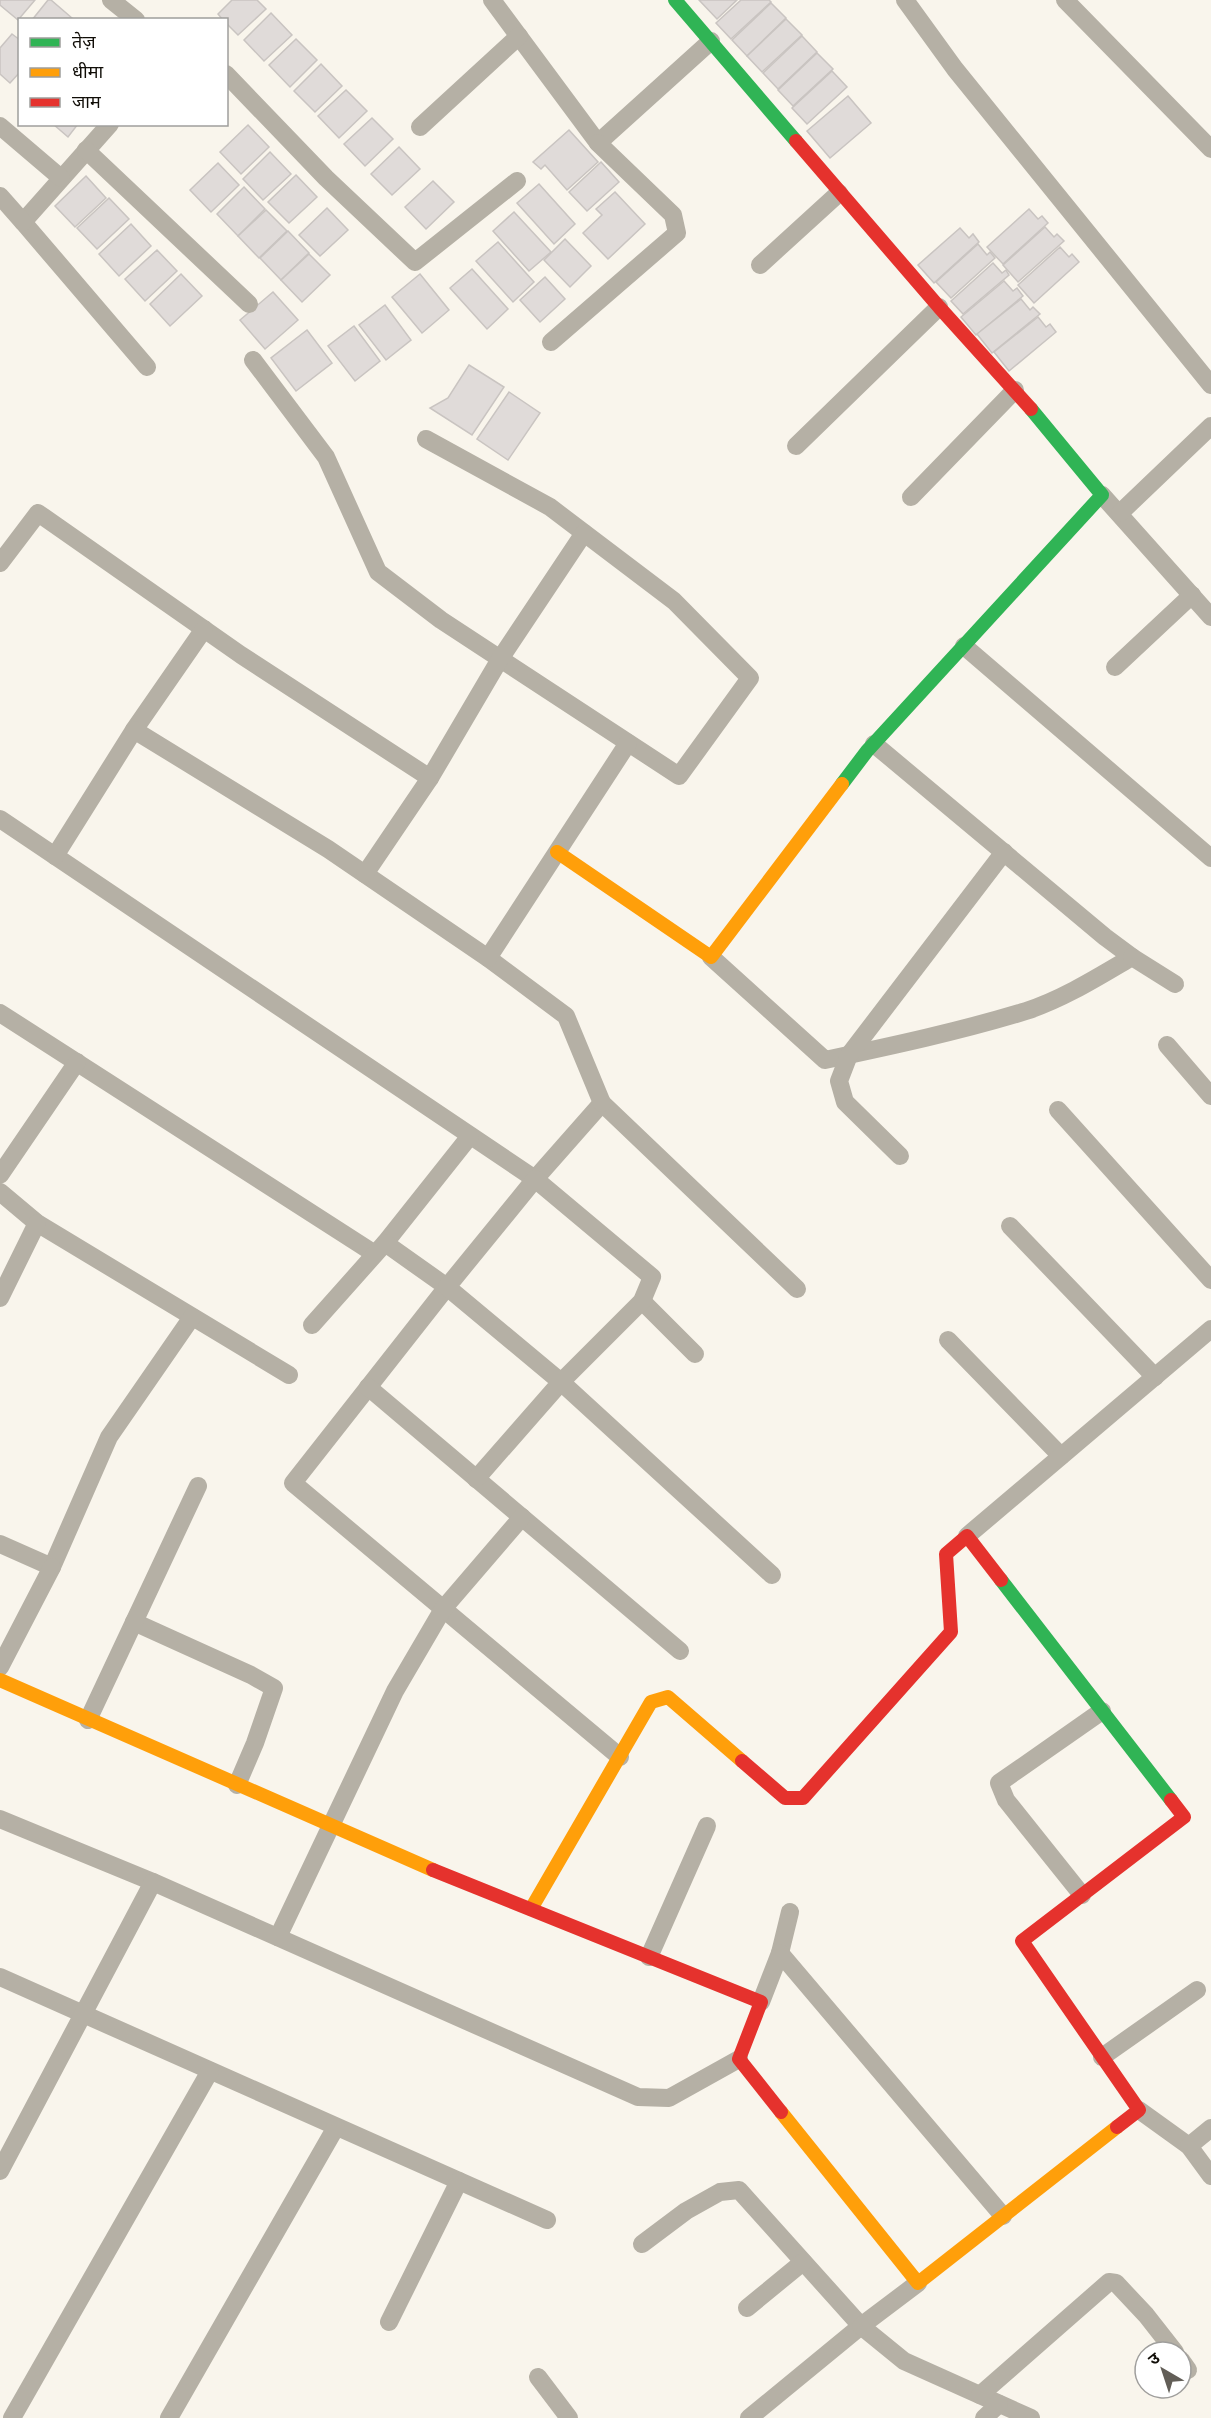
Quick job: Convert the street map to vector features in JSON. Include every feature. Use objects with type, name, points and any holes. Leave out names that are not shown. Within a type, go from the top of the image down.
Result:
[{"type":"street","points":[[111,0],[134,18]]},
{"type":"street","points":[[492,0],[598,143],[673,215],[677,233],[551,342]]},
{"type":"street","points":[[675,0],[939,307],[1015,390],[1102,495],[1211,616]]},
{"type":"street","points":[[905,0],[956,69],[1211,385]]},
{"type":"street","points":[[1065,0],[1211,149]]},
{"type":"street","points":[[420,127],[519,36]]},
{"type":"street","points":[[598,143],[711,41]]},
{"type":"street","points":[[228,77],[326,178],[415,262],[517,181]]},
{"type":"street","points":[[0,126],[61,178]]},
{"type":"street","points":[[23,222],[108,126]]},
{"type":"street","points":[[87,150],[249,304]]},
{"type":"street","points":[[760,265],[840,193]]},
{"type":"street","points":[[0,196],[147,367]]},
{"type":"street","points":[[796,446],[939,307]]},
{"type":"street","points":[[253,360],[326,457],[378,572],[441,620],[679,776],[750,678],[674,601],[550,507],[426,439]]},
{"type":"street","points":[[911,497],[1015,390]]},
{"type":"street","points":[[1120,513],[1211,426]]},
{"type":"street","points":[[711,957],[874,744],[1102,495]]},
{"type":"street","points":[[0,563],[38,513],[204,629],[430,778]]},
{"type":"street","points":[[365,874],[430,778],[500,659],[585,533]]},
{"type":"street","points":[[1115,667],[1192,595]]},
{"type":"street","points":[[55,856],[134,730],[204,629]]},
{"type":"street","points":[[964,646],[1211,858]]},
{"type":"street","points":[[134,730],[328,849],[488,958],[566,1016],[602,1103],[796,1288]]},
{"type":"street","points":[[488,958],[628,743]]},
{"type":"street","points":[[874,744],[1105,937],[1175,984]]},
{"type":"street","points":[[0,819],[535,1179],[652,1277],[642,1301],[561,1382],[476,1479]]},
{"type":"street","points":[[557,852],[711,957],[825,1060],[1027,1011],[1078,988],[1132,957]]},
{"type":"street","points":[[900,1156],[845,1102],[838,1082],[849,1055],[1004,852]]},
{"type":"street","points":[[0,1013],[447,1287],[561,1382],[772,1575]]},
{"type":"street","points":[[1167,1045],[1211,1096]]},
{"type":"street","points":[[0,1175],[77,1062]]},
{"type":"street","points":[[602,1103],[535,1179],[447,1287],[293,1483],[620,1756]]},
{"type":"street","points":[[1058,1110],[1211,1280]]},
{"type":"street","points":[[312,1325],[380,1248],[470,1136]]},
{"type":"street","points":[[0,1192],[37,1223],[289,1375]]},
{"type":"street","points":[[0,1298],[37,1223]]},
{"type":"street","points":[[1010,1226],[1155,1377]]},
{"type":"street","points":[[642,1301],[695,1354]]},
{"type":"street","points":[[0,1666],[52,1567],[109,1437],[192,1317]]},
{"type":"street","points":[[531,1910],[651,1702],[668,1696],[785,1797],[803,1798],[951,1632],[946,1554],[1211,1329]]},
{"type":"street","points":[[948,1340],[1062,1456]]},
{"type":"street","points":[[368,1388],[680,1651]]},
{"type":"street","points":[[88,1719],[198,1486]]},
{"type":"street","points":[[278,1937],[395,1691],[443,1609],[522,1517]]},
{"type":"street","points":[[967,1536],[1184,1818],[1022,1941],[1139,2110],[1189,2146],[1211,2176]]},
{"type":"street","points":[[0,1544],[52,1567]]},
{"type":"street","points":[[134,1622],[251,1675],[274,1688],[255,1743],[237,1785]]},
{"type":"street","points":[[0,1680],[391,1853],[761,2002]]},
{"type":"street","points":[[1082,1895],[1006,1800],[999,1783],[1102,1711]]},
{"type":"street","points":[[0,1819],[153,1882],[639,2097],[669,2098],[739,2059],[780,1953],[790,1912]]},
{"type":"street","points":[[649,1957],[707,1826]]},
{"type":"street","points":[[0,2171],[153,1882]]},
{"type":"street","points":[[780,1953],[1003,2216]]},
{"type":"street","points":[[0,1977],[547,2220]]},
{"type":"street","points":[[1102,2057],[1197,1990]]},
{"type":"street","points":[[739,2059],[918,2283]]},
{"type":"street","points":[[12,2418],[210,2071]]},
{"type":"street","points":[[749,2418],[861,2326],[1139,2110]]},
{"type":"street","points":[[169,2418],[336,2127]]},
{"type":"street","points":[[1189,2146],[1211,2128]]},
{"type":"street","points":[[389,2322],[459,2181]]},
{"type":"street","points":[[642,2244],[686,2211],[720,2192],[739,2190],[861,2326],[904,2361],[1031,2418]]},
{"type":"street","points":[[747,2308],[803,2262]]},
{"type":"street","points":[[980,2395],[1109,2282],[1116,2283],[1146,2314],[1166,2340]]},
{"type":"street","points":[[538,2377],[569,2418]]},
{"type":"street","points":[[984,2418],[999,2404]]},
{"type":"building","points":[[0,0],[35,0],[18,20],[0,5]]},
{"type":"building","points":[[48,0],[51,0],[72,18],[34,18]]},
{"type":"building","points":[[232,0],[257,0],[266,9],[238,35],[228,25],[228,18],[221,18],[218,14]]},
{"type":"building","points":[[699,0],[737,0],[717,19]]},
{"type":"building","points":[[741,0],[769,0],[771,2],[731,39],[716,23]]},
{"type":"building","points":[[771,3],[786,18],[747,56],[732,40]]},
{"type":"building","points":[[271,13],[292,35],[264,61],[244,40]]},
{"type":"building","points":[[786,19],[802,35],[762,72],[747,56]]},
{"type":"building","points":[[12,34],[18,38],[18,74],[10,83],[0,74],[0,48]]},
{"type":"building","points":[[802,36],[817,52],[778,89],[763,73]]},
{"type":"building","points":[[296,39],[317,60],[290,87],[269,65]]},
{"type":"building","points":[[817,53],[833,69],[793,106],[778,90]]},
{"type":"building","points":[[321,64],[342,86],[315,112],[294,91]]},
{"type":"building","points":[[832,71],[847,87],[807,124],[792,108]]},
{"type":"building","points":[[346,90],[367,111],[339,138],[318,116]]},
{"type":"building","points":[[848,96],[871,123],[830,158],[807,131]]},
{"type":"building","points":[[372,118],[393,139],[365,166],[344,144]]},
{"type":"building","points":[[248,125],[269,147],[241,174],[220,152]]},
{"type":"building","points":[[55,126],[76,126],[68,137]]},
{"type":"building","points":[[569,130],[598,162],[567,190],[545,165],[541,169],[533,162]]},
{"type":"building","points":[[399,147],[420,169],[392,195],[371,174]]},
{"type":"building","points":[[270,152],[291,174],[263,200],[243,179]]},
{"type":"building","points":[[601,162],[619,182],[587,211],[569,192]]},
{"type":"building","points":[[218,163],[239,185],[211,212],[190,190]]},
{"type":"building","points":[[296,175],[317,197],[289,223],[268,202]]},
{"type":"building","points":[[86,176],[106,198],[75,227],[55,206]]},
{"type":"building","points":[[433,181],[454,202],[426,229],[405,207]]},
{"type":"building","points":[[539,184],[575,224],[554,244],[517,203]]},
{"type":"building","points":[[244,187],[265,209],[238,236],[217,214]]},
{"type":"building","points":[[615,192],[645,224],[608,259],[583,233],[602,215],[596,209]]},
{"type":"building","points":[[109,198],[129,219],[97,249],[77,228]]},
{"type":"building","points":[[327,208],[348,230],[320,256],[299,235]]},
{"type":"building","points":[[1029,209],[1038,219],[1042,216],[1048,223],[1003,264],[987,247]]},
{"type":"building","points":[[266,210],[287,231],[259,258],[238,236]]},
{"type":"building","points":[[514,212],[551,252],[529,271],[493,231]]},
{"type":"building","points":[[131,224],[151,246],[119,276],[99,254]]},
{"type":"building","points":[[1045,227],[1054,237],[1057,234],[1064,241],[1018,282],[1003,265]]},
{"type":"building","points":[[960,228],[969,238],[973,234],[979,242],[934,283],[918,265]]},
{"type":"building","points":[[288,231],[309,253],[281,280],[260,258]]},
{"type":"building","points":[[565,239],[591,266],[570,287],[544,260]]},
{"type":"building","points":[[498,242],[534,282],[513,302],[476,261]]},
{"type":"building","points":[[978,244],[987,255],[990,252],[995,258],[951,298],[936,282]]},
{"type":"building","points":[[1060,247],[1069,257],[1072,254],[1079,262],[1034,303],[1018,285]]},
{"type":"building","points":[[157,250],[177,271],[145,301],[125,279]]},
{"type":"building","points":[[309,254],[330,275],[302,302],[281,280]]},
{"type":"building","points":[[993,263],[1002,273],[1006,270],[1009,275],[963,314],[951,301]]},
{"type":"building","points":[[472,269],[508,309],[487,329],[450,288]]},
{"type":"building","points":[[181,274],[202,296],[170,326],[150,304]]},
{"type":"building","points":[[420,274],[449,310],[422,333],[392,297]]},
{"type":"building","points":[[545,277],[565,299],[540,322],[520,300]]},
{"type":"building","points":[[1004,281],[1013,291],[1017,288],[1023,296],[976,335],[961,317]]},
{"type":"building","points":[[273,292],[298,320],[265,349],[240,320]]},
{"type":"building","points":[[1021,299],[1030,310],[1033,307],[1040,314],[992,353],[977,334]]},
{"type":"building","points":[[385,305],[411,340],[386,360],[359,325]]},
{"type":"building","points":[[1038,317],[1046,327],[1050,324],[1056,332],[1009,371],[994,352]]},
{"type":"building","points":[[354,326],[380,361],[355,381],[328,346]]},
{"type":"building","points":[[307,330],[332,363],[296,391],[271,358]]},
{"type":"building","points":[[469,365],[504,387],[472,435],[430,408],[448,398]]},
{"type":"building","points":[[509,392],[540,413],[508,460],[477,439]]},
{"type":"traffic: fast","points":[[675,0],[796,141]]},
{"type":"traffic: fast","points":[[842,784],[867,751],[1102,495],[1031,409]]},
{"type":"traffic: fast","points":[[1001,1580],[1171,1800]]},
{"type":"traffic: slow","points":[[557,852],[711,957],[842,784]]},
{"type":"traffic: slow","points":[[0,1680],[433,1870]]},
{"type":"traffic: slow","points":[[531,1909],[651,1702],[668,1697],[742,1761]]},
{"type":"traffic: slow","points":[[781,2112],[918,2283],[1117,2127]]},
{"type":"traffic: jam","points":[[796,141],[939,307],[1031,409]]},
{"type":"traffic: jam","points":[[742,1761],[785,1798],[803,1798],[951,1632],[946,1554],[967,1536],[1001,1580]]},
{"type":"traffic: jam","points":[[1117,2127],[1139,2110],[1022,1941],[1184,1817],[1171,1800]]},
{"type":"traffic: jam","points":[[433,1870],[761,2002],[739,2059],[781,2112]]}]
